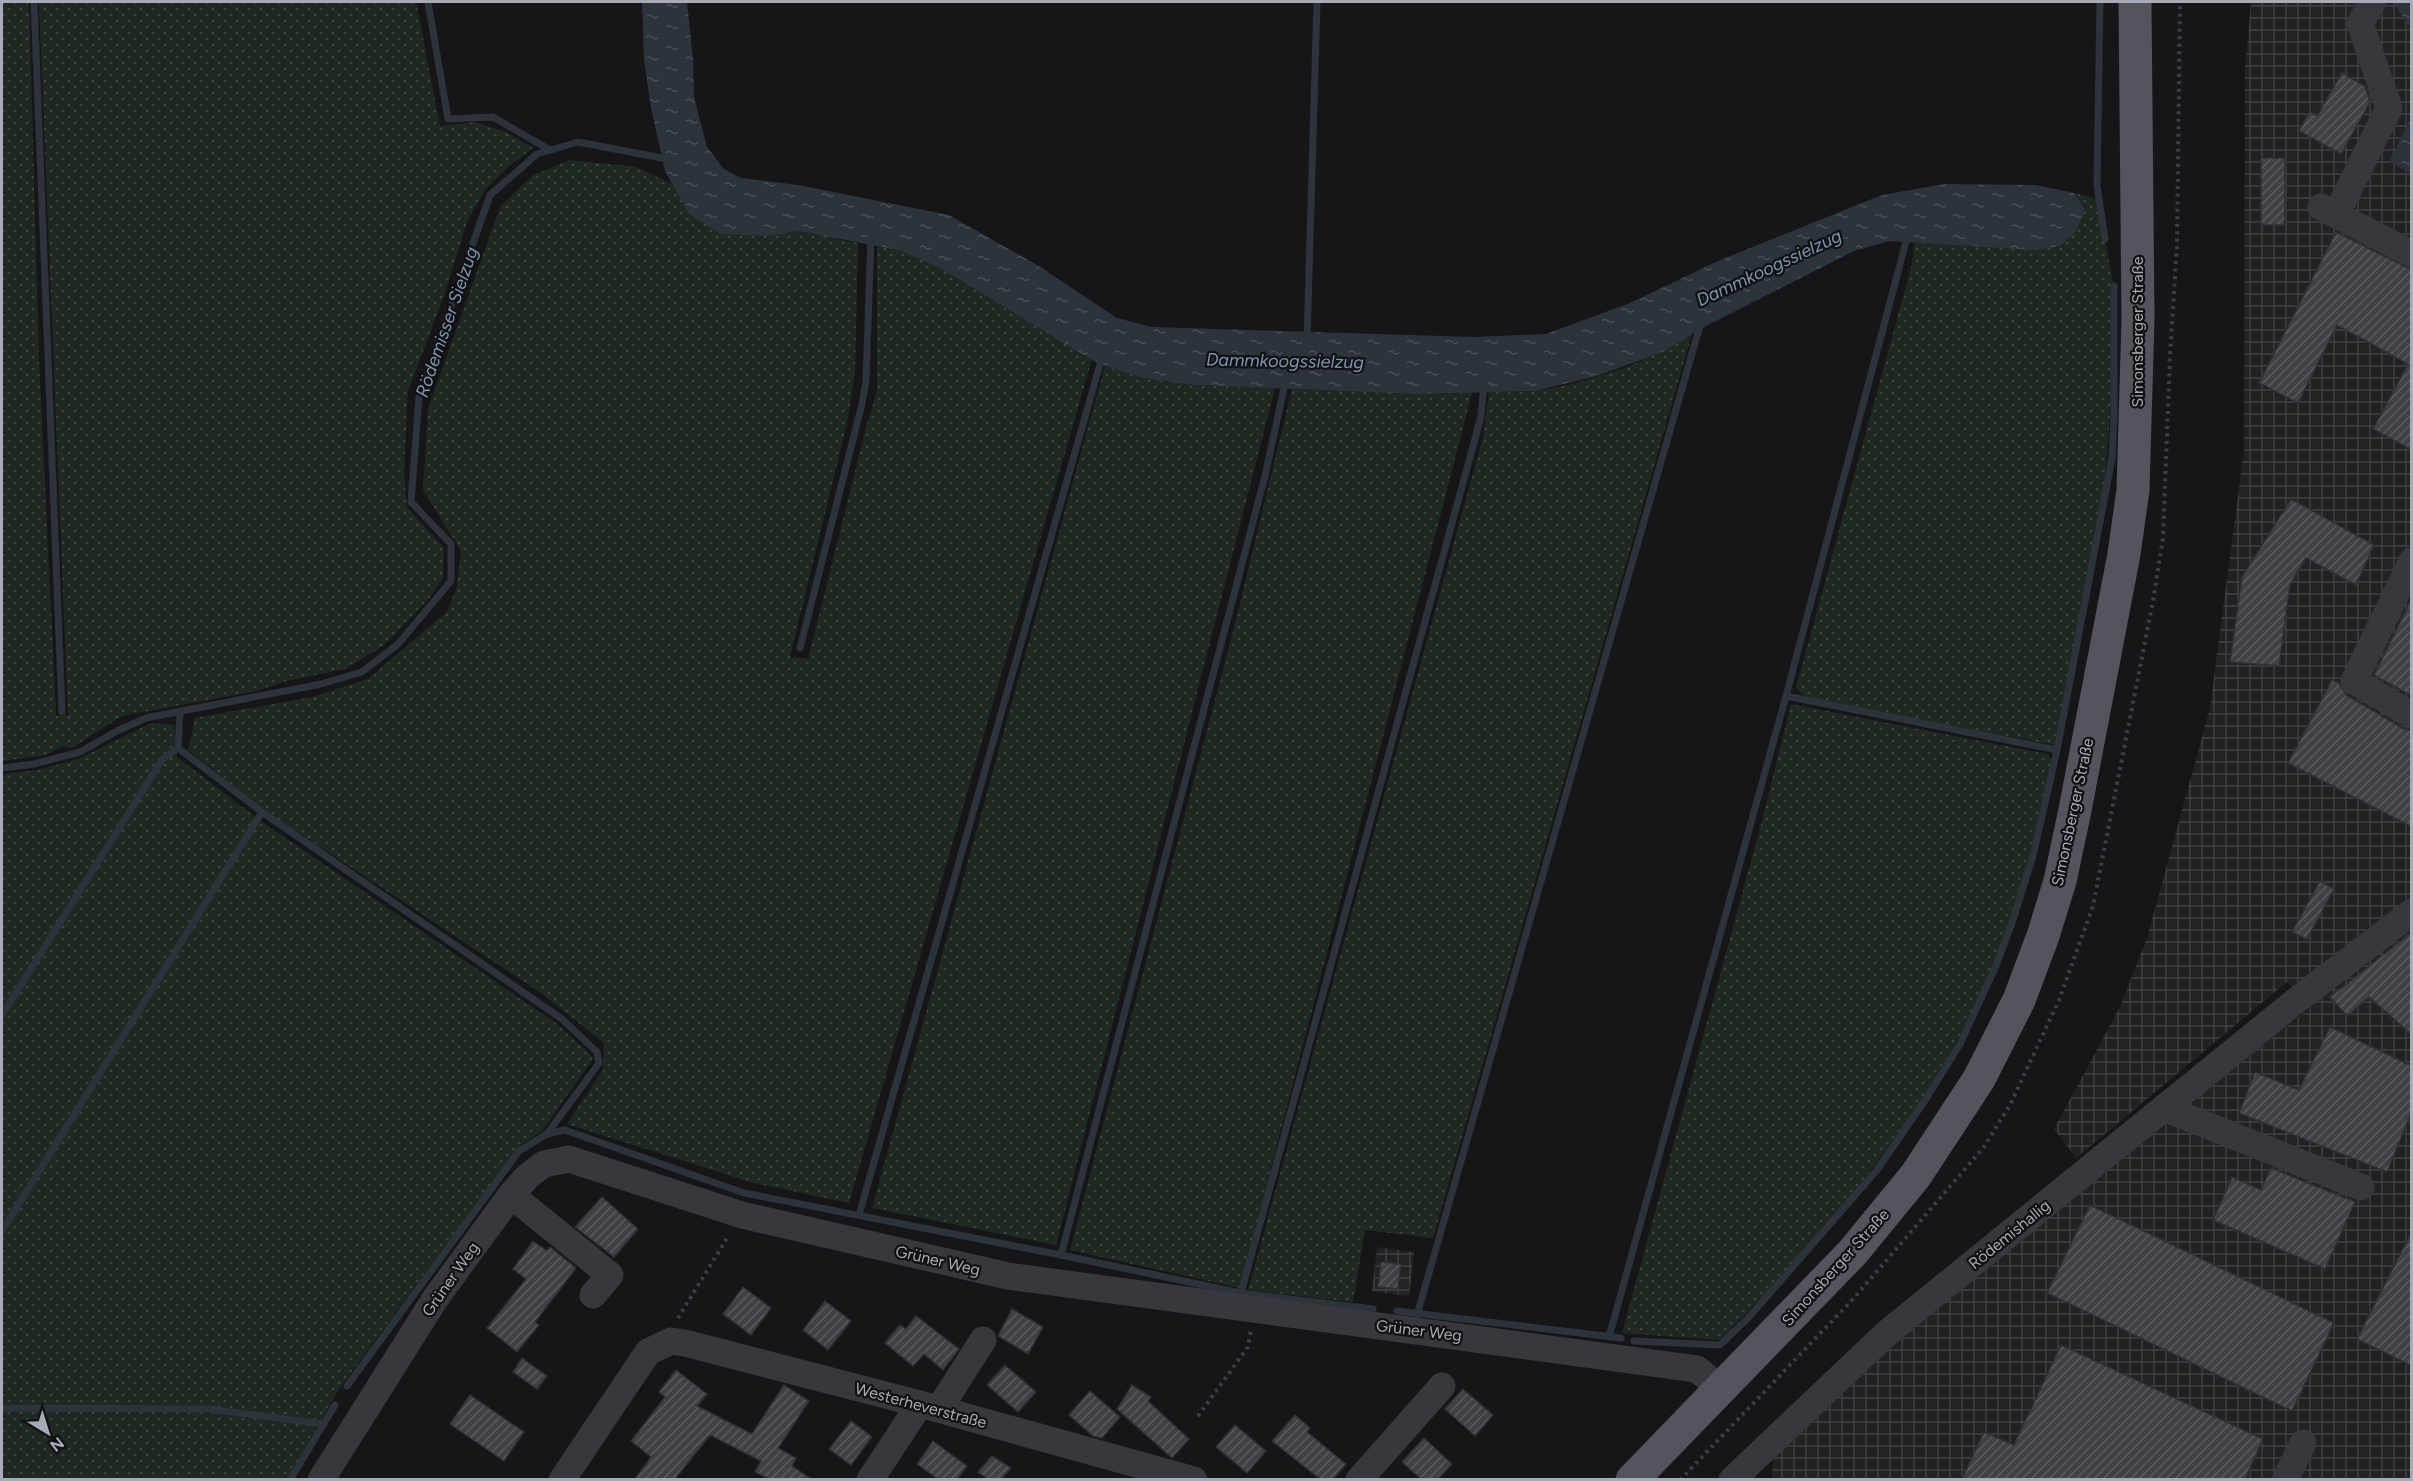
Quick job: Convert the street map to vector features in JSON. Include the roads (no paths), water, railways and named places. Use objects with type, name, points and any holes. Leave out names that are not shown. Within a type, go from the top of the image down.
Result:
[{"type":"main road","name":"Simonsberger Straße","points":[[1632,1479],[1853,1252],[1916,1174],[1979,1079],[2019,1000],[2043,936],[2075,810],[2124,554],[2133,490],[2138,319],[2135,2]]},
{"type":"street","points":[[2373,2],[2360,23],[2389,108],[2328,211],[2412,254]]},
{"type":"street","points":[[2412,561],[2354,681],[2412,715]]},
{"type":"street","name":"Rödemishallig","points":[[1732,1479],[1887,1333],[2296,1000],[2412,912]]},
{"type":"street","points":[[2164,1108],[2361,1187]]},
{"type":"street","name":"Grüner Weg","points":[[321,1479],[435,1299],[511,1195],[528,1176],[544,1164],[569,1159],[742,1215],[1008,1276],[1697,1369],[1720,1388]]},
{"type":"street","points":[[511,1195],[610,1275],[593,1295]]},
{"type":"street","points":[[870,1479],[983,1340]]},
{"type":"street","name":"Westerheverstraße","points":[[562,1479],[660,1347],[685,1343],[1194,1479]]},
{"type":"street","points":[[1359,1479],[1442,1386]]},
{"type":"street","points":[[2285,1479],[2303,1443]]},
{"type":"water","name":"Dammkoogssielzug","points":[[642,2],[687,2],[693,58],[694,97],[707,147],[724,169],[741,178],[798,185],[949,215],[1037,265],[1117,318],[1152,327],[1475,337],[1546,334],[1630,303],[1718,261],[1882,195],[1944,184],[2036,185],[2074,193],[2085,210],[2076,231],[2060,246],[2034,250],[1889,241],[1854,251],[1700,329],[1665,351],[1597,376],[1535,391],[1417,394],[1195,385],[1143,378],[1099,364],[940,268],[899,250],[798,231],[770,236],[721,234],[689,214],[665,171],[651,108],[644,60]]},
{"type":"water","points":[[2394,2],[2411,2],[2411,26],[2406,23]]},
{"type":"water","points":[[2411,118],[2411,173],[2389,162]]},
{"type":"waterway","points":[[34,2],[62,712]]},
{"type":"waterway","points":[[428,2],[448,119],[493,117],[550,150]]},
{"type":"waterway","points":[[1307,341],[1317,2]]},
{"type":"waterway","points":[[2100,2],[2097,185],[2105,239]]},
{"type":"waterway","name":"Rödemisser Sielzug","points":[[2,768],[34,764],[80,752],[146,718],[321,684],[362,672],[398,644],[451,581],[451,544],[411,502],[419,397],[490,195],[537,154],[578,142],[662,158],[671,157]]},
{"type":"waterway","points":[[1609,1337],[1786,696],[1908,234]]},
{"type":"waterway","points":[[800,648],[866,381],[871,236]]},
{"type":"waterway","points":[[1634,1341],[1720,1345],[1749,1317],[1877,1170],[1926,1099],[1960,1044],[1996,966],[2033,856],[2057,750],[2112,458],[2114,286]]},
{"type":"waterway","points":[[1417,1315],[1701,322]]},
{"type":"waterway","points":[[859,1215],[1102,357]]},
{"type":"waterway","name":"Dammkoogssielzug","points":[[1061,1255],[1265,476],[1284,380]]},
{"type":"waterway","points":[[1241,1293],[1475,439],[1481,416],[1484,383]]},
{"type":"waterway","points":[[1786,696],[2057,750]]},
{"type":"waterway","points":[[180,712],[178,748],[262,812],[562,1019],[597,1052],[599,1063],[547,1134]]},
{"type":"waterway","points":[[2,1015],[162,760],[178,748]]},
{"type":"waterway","points":[[2,1231],[262,812]]},
{"type":"waterway","points":[[347,1386],[519,1151],[547,1134],[565,1130],[744,1193],[1241,1293],[1373,1309]]},
{"type":"waterway","points":[[1397,1311],[1621,1338]]},
{"type":"waterway","points":[[290,1480],[335,1405]]},
{"type":"waterway","points":[[2,1408],[208,1409],[324,1424]]}]
